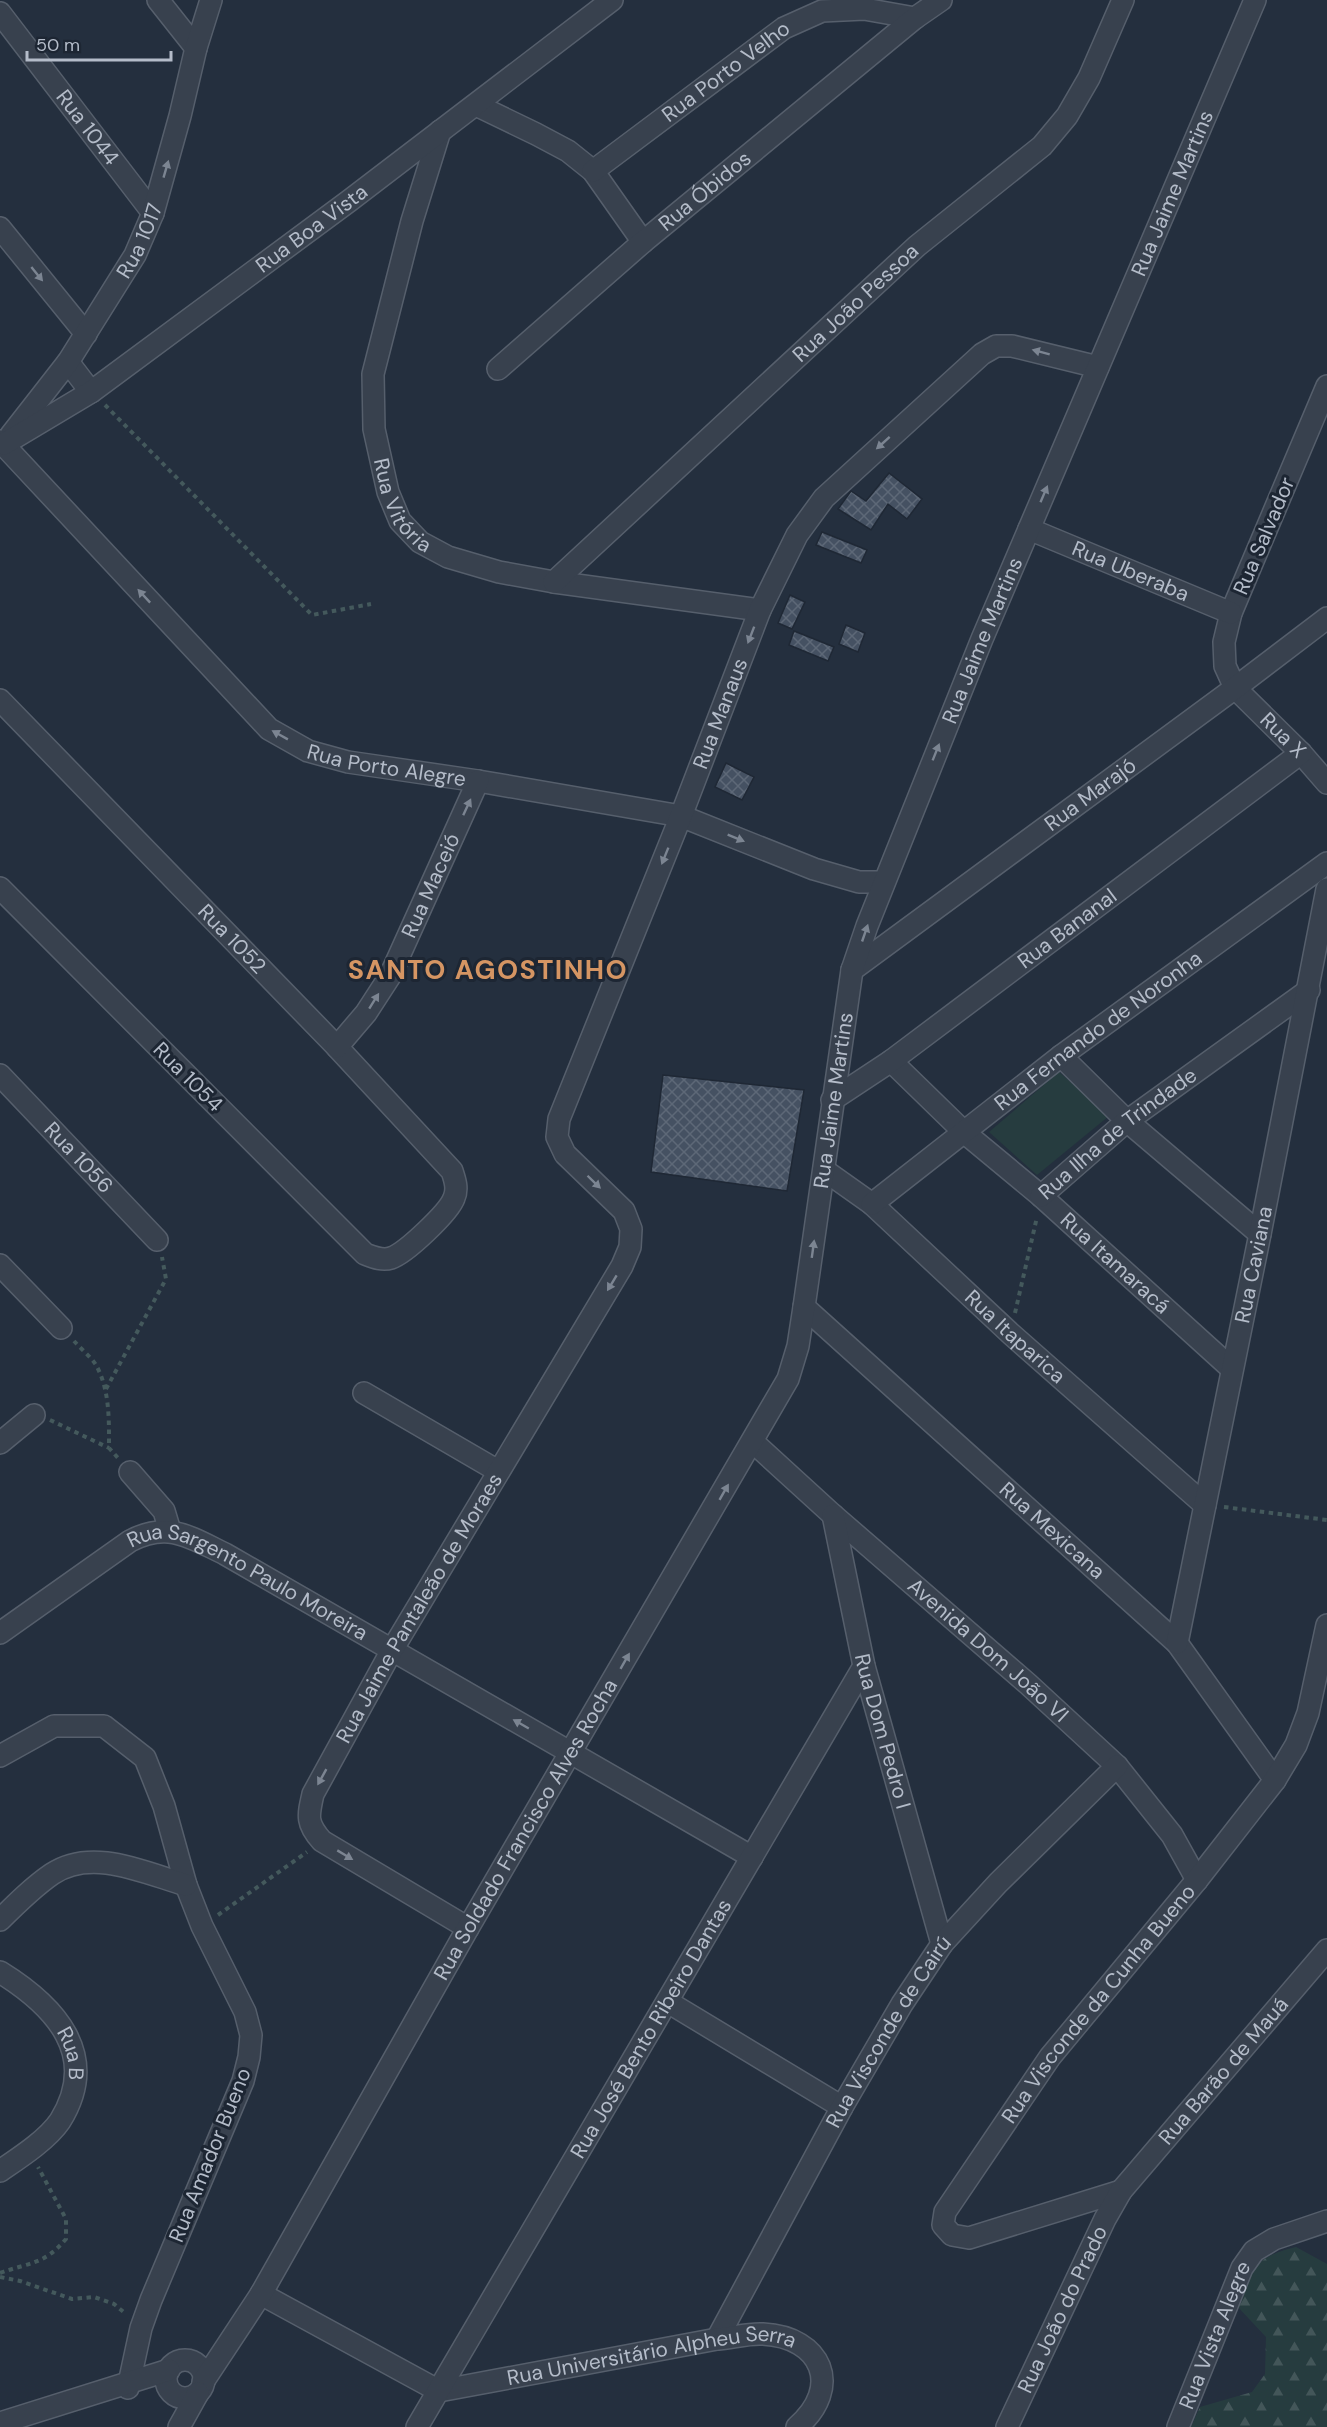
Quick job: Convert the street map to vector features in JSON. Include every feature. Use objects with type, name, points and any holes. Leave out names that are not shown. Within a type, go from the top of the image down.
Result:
[{"type":"street","points":[[158,0],[196,48]]},
{"type":"street","name":"Rua 1017","points":[[2,444],[68,362],[135,255],[153,213],[196,48],[211,0]]},
{"type":"street","name":"Rua Boa Vista","points":[[2,444],[92,392],[476,105],[612,0]]},
{"type":"street","points":[[915,18],[941,0]]},
{"type":"street","name":"Rua João Pessoa","points":[[554,582],[917,246],[1042,146],[1067,116],[1089,78],[1123,0]]},
{"type":"street","name":"Rua Jaime Martins","points":[[804,1307],[852,970],[884,882],[982,639],[1255,0]]},
{"type":"street","name":"Rua Porto Velho","points":[[593,171],[784,28],[822,11],[864,9],[915,18]]},
{"type":"street","name":"Rua 1044","points":[[0,13],[153,213]]},
{"type":"street","name":"Rua Óbidos","points":[[498,369],[643,242],[915,18]]},
{"type":"street","points":[[476,105],[568,152],[593,171],[643,242]]},
{"type":"street","name":"Rua Vitória","points":[[440,131],[411,221],[373,374],[374,429],[388,492],[400,521],[420,542],[448,557],[499,572],[554,582],[760,610]]},
{"type":"street","points":[[0,228],[86,334]]},
{"type":"street","name":"Rua Manaus","points":[[631,1229],[624,1211],[565,1154],[557,1137],[559,1119],[681,816],[760,610],[797,535],[824,498],[982,354],[996,346],[1012,346],[1098,367]]},
{"type":"street","points":[[68,362],[92,392]]},
{"type":"street","name":"Rua Salvador","points":[[1235,688],[1225,666],[1224,642],[1231,613],[1327,386]]},
{"type":"street","name":"Rua Porto Alegre","points":[[2,444],[269,729],[308,751],[348,762],[478,781],[681,816],[822,872],[859,882],[884,882]]},
{"type":"street","name":"Rua Uberaba","points":[[1029,529],[1231,613]]},
{"type":"street","name":"Rua Marajó","points":[[852,970],[1327,618]]},
{"type":"street","name":"Rua X","points":[[1235,688],[1301,753],[1327,783]]},
{"type":"street","name":"Rua 1052","points":[[0,700],[337,1047],[452,1171],[456,1183]]},
{"type":"street","name":"Rua Bananal","points":[[832,1100],[891,1061],[1301,753]]},
{"type":"street","name":"Rua Maceió","points":[[337,1047],[366,1013],[390,976],[478,781]]},
{"type":"street","name":"Rua Fernando de Noronha","points":[[872,1204],[1061,1056],[1327,863]]},
{"type":"street","name":"Rua 1054","points":[[0,888],[364,1254],[380,1260],[390,1259],[402,1253],[450,1207],[456,1196],[456,1183]]},
{"type":"street","name":"Rua Caviana","points":[[1177,1643],[1309,990],[1327,889]]},
{"type":"street","name":"Rua Ilha de Trindade","points":[[1041,1196],[1127,1121],[1309,990]]},
{"type":"street","points":[[1061,1056],[1127,1121],[1260,1234]]},
{"type":"street","name":"Rua Itamaracá","points":[[891,1061],[965,1133],[1041,1196],[1232,1370]]},
{"type":"street","name":"Rua 1056","points":[[0,1076],[157,1240]]},
{"type":"street","name":"Rua Itaparica","points":[[824,1170],[872,1204],[1011,1334],[1205,1505]]},
{"type":"street","name":"Rua Jaime Pantaleão de Moraes","points":[[322,1841],[311,1828],[308,1813],[313,1794],[392,1650],[622,1266],[630,1247],[631,1229]]},
{"type":"street","points":[[0,1265],[62,1328]]},
{"type":"street","name":"Rua Soldado Francisco Alves Rocha","points":[[177,2427],[186,2382],[227,2343],[261,2294],[468,1928],[753,1442],[788,1379],[798,1346],[804,1307]]},
{"type":"street","name":"Rua Mexicana","points":[[804,1307],[1177,1643],[1275,1780]]},
{"type":"street","points":[[364,1393],[498,1471]]},
{"type":"street","points":[[0,1443],[34,1415]]},
{"type":"street","name":"Avenida Dom João VI","points":[[753,1442],[833,1515],[1028,1684],[1117,1766],[1172,1835],[1197,1880]]},
{"type":"street","points":[[130,1472],[164,1511],[170,1531]]},
{"type":"street","name":"Rua Dom Pedro I","points":[[833,1515],[864,1666],[942,1944]]},
{"type":"street","name":"Rua Sargento Paulo Moreira","points":[[0,1632],[130,1541],[145,1533],[177,1532],[225,1554],[752,1857]]},
{"type":"street","name":"Rua Visconde da Cunha Bueno","points":[[1121,2191],[969,2238],[952,2235],[942,2225],[945,2212],[1043,2066],[1197,1880],[1275,1780],[1296,1745],[1308,1713],[1327,1625]]},
{"type":"street","name":"Rua José Bento Ribeiro Dantas","points":[[417,2427],[864,1666]]},
{"type":"street","name":"Rua Amador Bueno","points":[[0,1756],[54,1726],[104,1726],[145,1758],[164,1806],[186,1886],[202,1926],[245,2012],[251,2035],[243,2081],[141,2328],[124,2386]]},
{"type":"street","name":"Rua Visconde de Cairú","points":[[717,2339],[842,2107],[902,2004],[942,1944],[998,1883],[1117,1766]]},
{"type":"street","points":[[322,1841],[468,1928]]},
{"type":"street","points":[[0,1920],[53,1872],[81,1862],[105,1862],[186,1886]]},
{"type":"street","name":"Rua Barão de Mauá","points":[[1121,2191],[1327,1950]]},
{"type":"street","name":"Rua B","points":[[0,1972],[39,1999],[68,2034],[78,2071],[70,2099],[59,2122],[29,2150],[0,2171]]},
{"type":"street","points":[[668,2002],[842,2107]]},
{"type":"street","name":"Rua João do Prado","points":[[1007,2427],[1105,2219],[1121,2191]]},
{"type":"street","name":"Rua Vista Alegre","points":[[1178,2427],[1242,2268],[1254,2251],[1274,2239],[1327,2221]]},
{"type":"street","points":[[261,2294],[439,2391]]},
{"type":"street","name":"Rua Universitário Alpheu Serra","points":[[439,2391],[717,2339],[763,2334],[792,2340],[813,2354],[823,2376],[820,2398],[807,2418],[797,2427]]},
{"type":"street","points":[[0,2423],[124,2386],[186,2382]]},
{"type":"path","points":[[92,392],[312,615],[371,604]]},
{"type":"path","name":"Rua Ilha de Trindade","points":[[1011,1334],[1041,1196]]},
{"type":"path","points":[[105,1389],[166,1279],[157,1240]]},
{"type":"path","points":[[62,1328],[96,1365],[105,1389],[109,1419],[109,1448]]},
{"type":"path","points":[[34,1415],[61,1423],[109,1448],[130,1472]]},
{"type":"path","points":[[1205,1505],[1327,1520]]},
{"type":"path","points":[[202,1926],[322,1841]]},
{"type":"path","points":[[0,2275],[54,2254],[66,2239],[66,2218],[29,2150]]},
{"type":"path","points":[[0,2275],[72,2300],[94,2297],[114,2304],[141,2328]]},
{"type":"green space","points":[[1059,1072],[1109,1116],[1037,1175],[989,1132]]},
{"type":"green space","points":[[1296,2247],[1327,2264],[1327,2427],[1191,2427],[1200,2407],[1252,2392],[1265,2374],[1266,2337],[1237,2306],[1246,2282],[1256,2266],[1271,2255]]},
{"type":"building","points":[[889,473],[922,499],[907,519],[888,504],[871,530],[838,509],[851,491],[866,501]]},
{"type":"building","points":[[822,532],[867,550],[861,563],[816,545]]},
{"type":"building","points":[[790,595],[805,602],[792,629],[778,623]]},
{"type":"building","points":[[846,625],[865,633],[858,652],[839,644]]},
{"type":"building","points":[[794,631],[834,647],[828,661],[789,645]]},
{"type":"building","points":[[726,763],[754,777],[742,800],[715,787]]},
{"type":"building","points":[[663,1075],[804,1090],[787,1191],[651,1172]]},
{"type":"district","name":"SANTO AGOSTINHO","points":[[488,970]]}]
